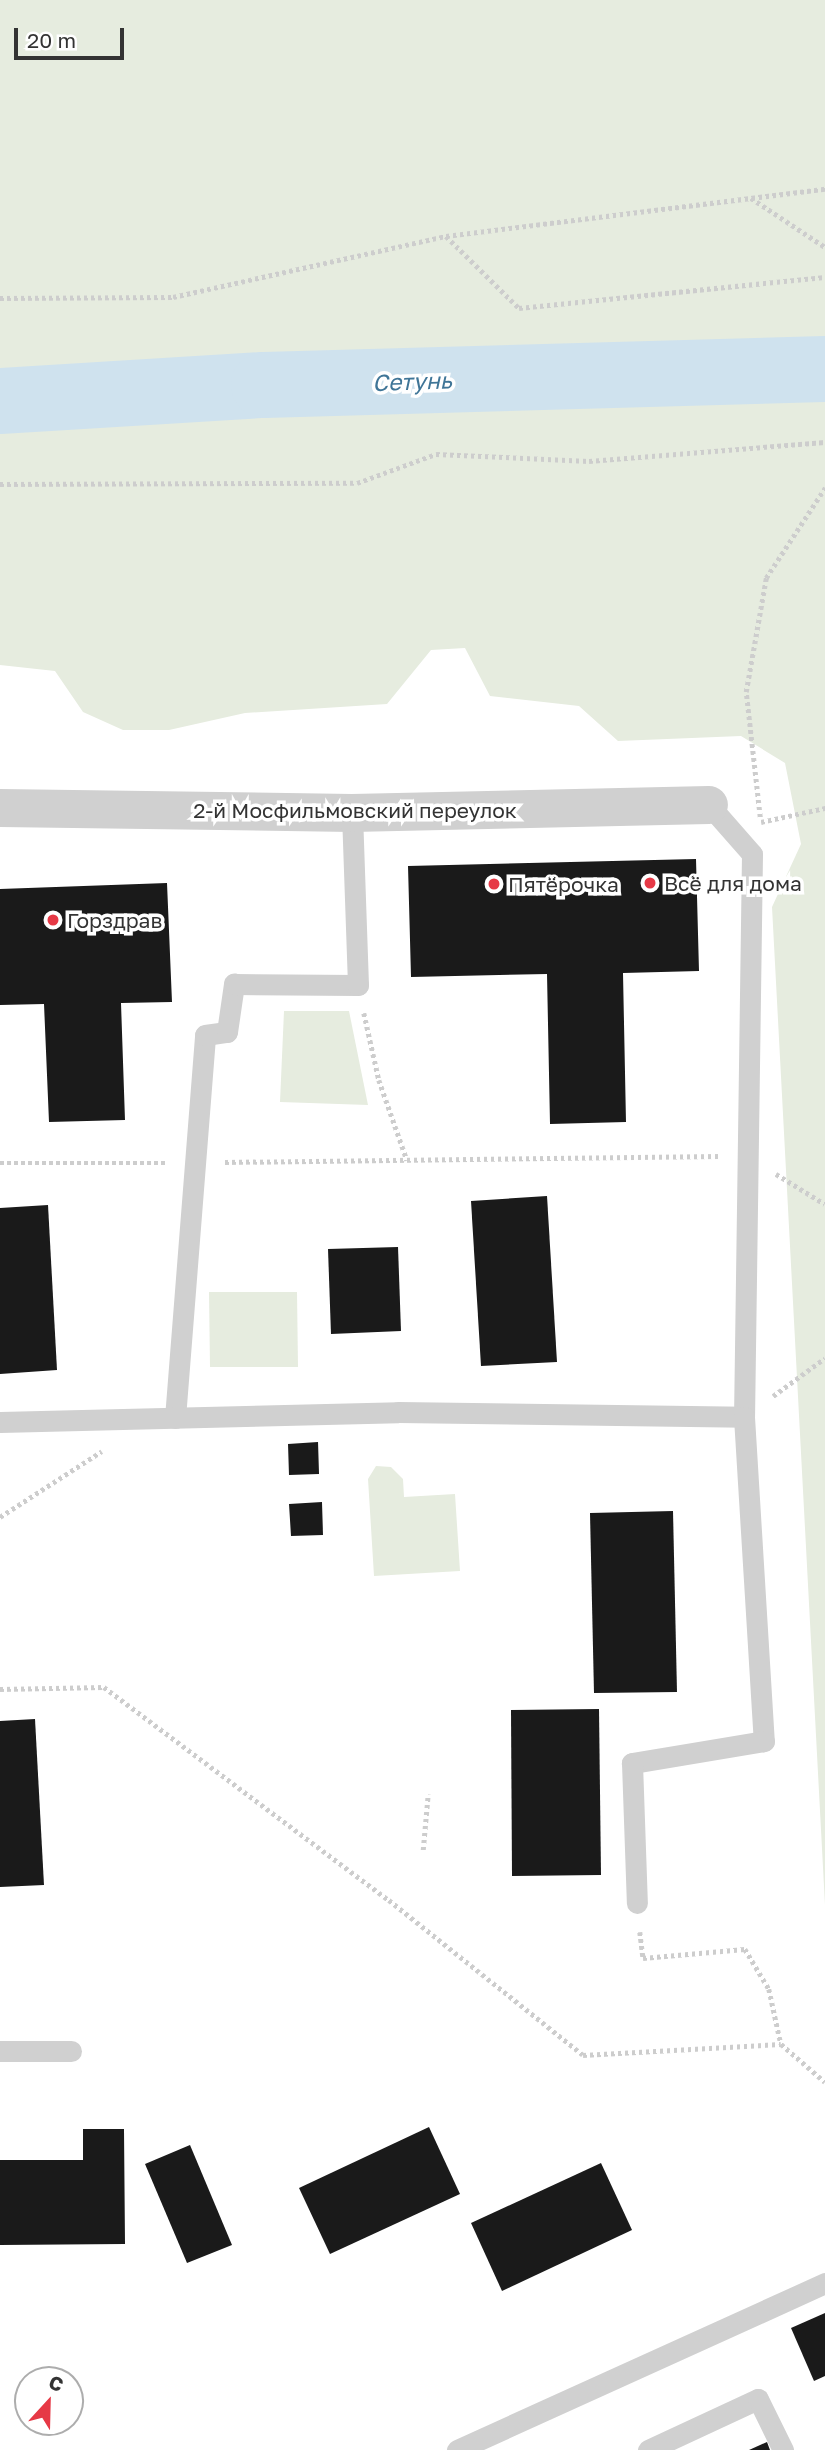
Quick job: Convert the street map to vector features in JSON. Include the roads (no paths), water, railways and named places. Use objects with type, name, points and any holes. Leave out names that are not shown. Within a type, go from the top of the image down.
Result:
[{"type":"street","name":"2-й Мосфильмовский переулок","points":[[0,808],[352,813],[709,805]]},
{"type":"lane","points":[[637,1903],[632,1763],[764,1741],[744,1418],[752,854],[709,805]]},
{"type":"lane","points":[[175,1418],[205,1035],[228,1032],[234,984],[358,985],[352,813]]},
{"type":"lane","points":[[0,1422],[398,1412],[744,1418]]},
{"type":"lane","points":[[0,2051],[71,2051]]},
{"type":"lane","points":[[457,2450],[825,2283]]},
{"type":"lane","points":[[648,2450],[758,2399],[783,2450]]},
{"type":"waterway","name":"Сетунь","points":[[0,401],[264,385],[825,369]]},
{"type":"place","name":"Всё для дома","points":[[650,883]]},
{"type":"place","name":"Пятёрочка","points":[[494,884]]},
{"type":"place","name":"Горздрав","points":[[53,920]]}]
